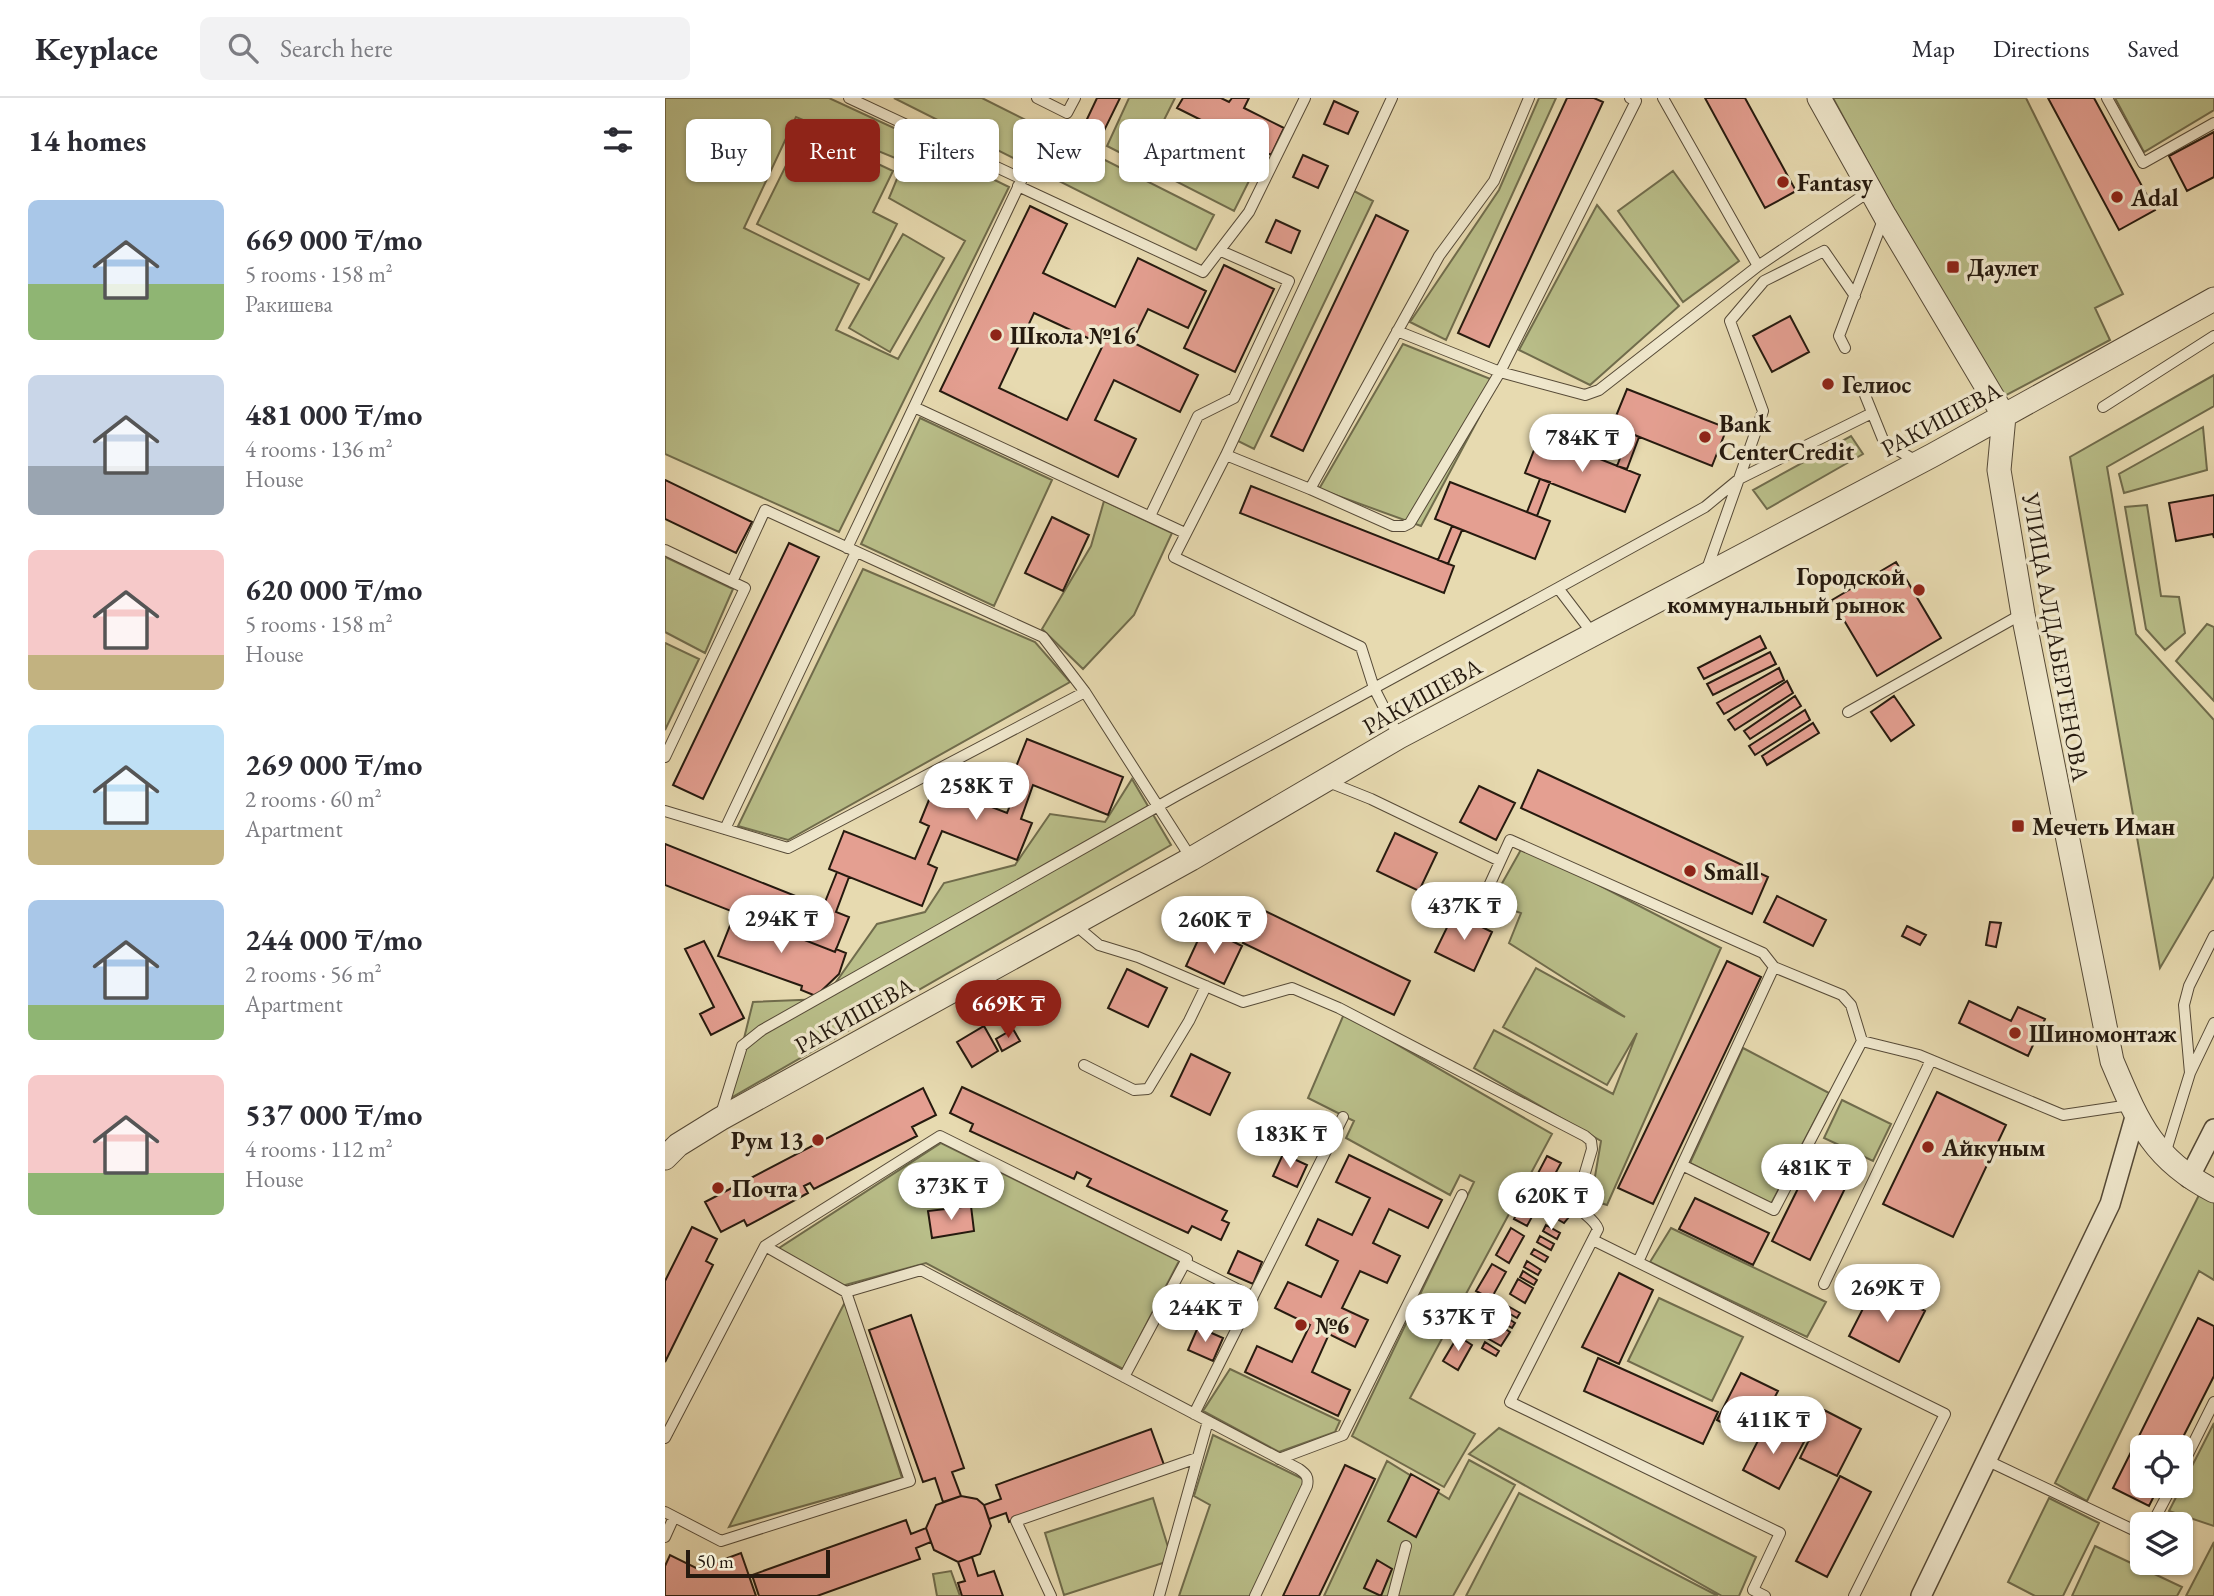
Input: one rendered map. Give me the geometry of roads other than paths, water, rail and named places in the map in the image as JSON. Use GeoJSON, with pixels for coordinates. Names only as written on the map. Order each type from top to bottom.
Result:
{"type":"FeatureCollection","features":[{"type":"Feature","properties":{"kind":"street"},"geometry":{"type":"LineString","coordinates":[[1819,98],[1885,216],[2004,416]]}},
{"type":"Feature","properties":{"kind":"street","name":"РАКИШЕВА"},"geometry":{"type":"LineString","coordinates":[[665,1158],[678,1145],[720,1119],[1191,859],[1399,737],[2004,416],[2214,299]]}},
{"type":"Feature","properties":{"kind":"street","name":"УЛИЦА АЛДАБЕРГЕНОВА"},"geometry":{"type":"LineString","coordinates":[[2004,416],[1999,470],[2022,614],[2112,1061],[2133,1111],[2154,1144],[2189,1178],[2214,1191]]}},
{"type":"Feature","properties":{"kind":"street"},"geometry":{"type":"LineString","coordinates":[[1921,1596],[2110,1204],[2133,1111]]}},
{"type":"Feature","properties":{"kind":"street"},"geometry":{"type":"LineString","coordinates":[[2189,1178],[2214,1129]]}},
{"type":"Feature","properties":{"kind":"lane"},"geometry":{"type":"LineString","coordinates":[[725,829],[914,407],[1022,179],[849,98]]}},
{"type":"Feature","properties":{"kind":"lane"},"geometry":{"type":"LineString","coordinates":[[1037,98],[1067,113],[1075,98]]}},
{"type":"Feature","properties":{"kind":"lane"},"geometry":{"type":"LineString","coordinates":[[1018,186],[1203,272],[1249,212],[1305,98]]}},
{"type":"Feature","properties":{"kind":"lane"},"geometry":{"type":"LineString","coordinates":[[1392,98],[1226,455],[1174,557],[1361,647],[1374,688],[1399,737]]}},
{"type":"Feature","properties":{"kind":"lane"},"geometry":{"type":"LineString","coordinates":[[1310,489],[1439,256],[1494,181],[1529,98]]}},
{"type":"Feature","properties":{"kind":"lane"},"geometry":{"type":"LineString","coordinates":[[1226,455],[1393,526],[1410,523],[1500,372],[1636,102],[1630,98]]}},
{"type":"Feature","properties":{"kind":"lane"},"geometry":{"type":"LineString","coordinates":[[1663,98],[1758,266]]}},
{"type":"Feature","properties":{"kind":"lane"},"geometry":{"type":"LineString","coordinates":[[2108,98],[2143,163],[2214,123]]}},
{"type":"Feature","properties":{"kind":"lane"},"geometry":{"type":"LineString","coordinates":[[1397,331],[1500,372],[1585,395],[1599,390],[1758,266],[1870,190]]}},
{"type":"Feature","properties":{"kind":"lane"},"geometry":{"type":"LineString","coordinates":[[1845,348],[1839,336],[1885,216]]}},
{"type":"Feature","properties":{"kind":"lane"},"geometry":{"type":"LineString","coordinates":[[1150,516],[1198,416],[1234,398],[1289,281],[1221,251]]}},
{"type":"Feature","properties":{"kind":"lane"},"geometry":{"type":"LineString","coordinates":[[1706,574],[1763,411],[1730,321],[1764,281],[1823,251],[1854,296]]}},
{"type":"Feature","properties":{"kind":"lane"},"geometry":{"type":"LineString","coordinates":[[2103,407],[2214,337]]}},
{"type":"Feature","properties":{"kind":"lane"},"geometry":{"type":"LineString","coordinates":[[1865,395],[1885,442],[1918,462]]}},
{"type":"Feature","properties":{"kind":"lane"},"geometry":{"type":"LineString","coordinates":[[914,407],[1185,533]]}},
{"type":"Feature","properties":{"kind":"lane"},"geometry":{"type":"LineString","coordinates":[[720,1119],[742,1046],[762,1030],[1159,806],[1705,507],[1739,479],[1872,413]]}},
{"type":"Feature","properties":{"kind":"lane"},"geometry":{"type":"LineString","coordinates":[[732,582],[765,510],[1043,637],[1085,692],[1191,859]]}},
{"type":"Feature","properties":{"kind":"lane"},"geometry":{"type":"LineString","coordinates":[[665,550],[745,588],[665,757]]}},
{"type":"Feature","properties":{"kind":"lane"},"geometry":{"type":"LineString","coordinates":[[1558,588],[1593,634]]}},
{"type":"Feature","properties":{"kind":"lane"},"geometry":{"type":"LineString","coordinates":[[1848,712],[2022,614]]}},
{"type":"Feature","properties":{"kind":"lane"},"geometry":{"type":"LineString","coordinates":[[665,811],[788,848],[1085,692]]}},
{"type":"Feature","properties":{"kind":"lane"},"geometry":{"type":"LineString","coordinates":[[1325,780],[1500,861]]}},
{"type":"Feature","properties":{"kind":"lane"},"geometry":{"type":"LineString","coordinates":[[1483,899],[1510,840],[1763,953],[1774,967],[1842,995],[1851,1005],[1862,1041],[1774,1210],[1682,1165]]}},
{"type":"Feature","properties":{"kind":"lane"},"geometry":{"type":"LineString","coordinates":[[1073,924],[1099,945],[1138,957],[1243,1002],[1292,988],[1339,1008],[1591,1141],[1593,1149],[1576,1203],[1579,1209],[1596,1223],[1598,1229],[1510,1402],[1780,1533],[1753,1591],[1765,1596]]}},
{"type":"Feature","properties":{"kind":"lane"},"geometry":{"type":"LineString","coordinates":[[2190,1073],[2184,1005],[2189,986],[2214,936]]}},
{"type":"Feature","properties":{"kind":"lane"},"geometry":{"type":"LineString","coordinates":[[1637,1262],[1774,967]]}},
{"type":"Feature","properties":{"kind":"lane"},"geometry":{"type":"LineString","coordinates":[[1084,1065],[1134,1090],[1149,1089],[1206,986]]}},
{"type":"Feature","properties":{"kind":"lane"},"geometry":{"type":"LineString","coordinates":[[2165,1155],[2190,1073],[2214,1023]]}},
{"type":"Feature","properties":{"kind":"lane"},"geometry":{"type":"LineString","coordinates":[[1862,1041],[1931,1060],[2063,1115],[2133,1111]]}},
{"type":"Feature","properties":{"kind":"lane"},"geometry":{"type":"LineString","coordinates":[[1824,1284],[1931,1060]]}},
{"type":"Feature","properties":{"kind":"lane"},"geometry":{"type":"LineString","coordinates":[[1194,1414],[1343,1117]]}},
{"type":"Feature","properties":{"kind":"lane"},"geometry":{"type":"LineString","coordinates":[[665,1438],[765,1246],[940,1136],[1187,1259],[1124,1377]]}},
{"type":"Feature","properties":{"kind":"lane"},"geometry":{"type":"LineString","coordinates":[[1279,1459],[1343,1435],[1462,1195]]}},
{"type":"Feature","properties":{"kind":"lane"},"geometry":{"type":"LineString","coordinates":[[1593,1240],[1945,1414],[1854,1596]]}},
{"type":"Feature","properties":{"kind":"lane"},"geometry":{"type":"LineString","coordinates":[[665,1537],[670,1514],[721,1541],[910,1480],[846,1292],[765,1246]]}},
{"type":"Feature","properties":{"kind":"lane"},"geometry":{"type":"LineString","coordinates":[[1185,1263],[1253,1297]]}},
{"type":"Feature","properties":{"kind":"lane"},"geometry":{"type":"LineString","coordinates":[[846,1292],[921,1270],[1299,1469],[1308,1479],[1255,1596]]}},
{"type":"Feature","properties":{"kind":"lane"},"geometry":{"type":"LineString","coordinates":[[2193,1444],[2214,1402]]}},
{"type":"Feature","properties":{"kind":"lane"},"geometry":{"type":"LineString","coordinates":[[1159,1596],[1207,1421]]}},
{"type":"Feature","properties":{"kind":"lane"},"geometry":{"type":"LineString","coordinates":[[1051,1596],[1016,1521],[1198,1458]]}},
{"type":"Feature","properties":{"kind":"lane"},"geometry":{"type":"LineString","coordinates":[[1986,1460],[2130,1528]]}},
{"type":"Feature","properties":{"kind":"lane"},"geometry":{"type":"LineString","coordinates":[[1393,1596],[1406,1546]]}},
{"type":"Feature","properties":{"kind":"place","name":"Fantasy"},"geometry":{"type":"Point","coordinates":[1783,182]}},
{"type":"Feature","properties":{"kind":"place","name":"Adal"},"geometry":{"type":"Point","coordinates":[2117,197]}},
{"type":"Feature","properties":{"kind":"place","name":"Даулет"},"geometry":{"type":"Point","coordinates":[1953,267]}},
{"type":"Feature","properties":{"kind":"place","name":"Школа №16"},"geometry":{"type":"Point","coordinates":[996,335]}},
{"type":"Feature","properties":{"kind":"place","name":"Гелиос"},"geometry":{"type":"Point","coordinates":[1828,384]}},
{"type":"Feature","properties":{"kind":"place","name":"Bank CenterCredit"},"geometry":{"type":"Point","coordinates":[1705,437]}},
{"type":"Feature","properties":{"kind":"place","name":"Городской коммунальный рынок"},"geometry":{"type":"Point","coordinates":[1919,590]}},
{"type":"Feature","properties":{"kind":"place","name":"Мечеть Иман"},"geometry":{"type":"Point","coordinates":[2018,826]}},
{"type":"Feature","properties":{"kind":"place","name":"Small"},"geometry":{"type":"Point","coordinates":[1690,871]}},
{"type":"Feature","properties":{"kind":"place","name":"Шиномонтаж"},"geometry":{"type":"Point","coordinates":[2015,1033]}},
{"type":"Feature","properties":{"kind":"place","name":"Рум 13"},"geometry":{"type":"Point","coordinates":[818,1140]}},
{"type":"Feature","properties":{"kind":"place","name":"Айкуным"},"geometry":{"type":"Point","coordinates":[1928,1147]}},
{"type":"Feature","properties":{"kind":"place","name":"Почта"},"geometry":{"type":"Point","coordinates":[718,1188]}},
{"type":"Feature","properties":{"kind":"place","name":"№6"},"geometry":{"type":"Point","coordinates":[1301,1325]}}]}
